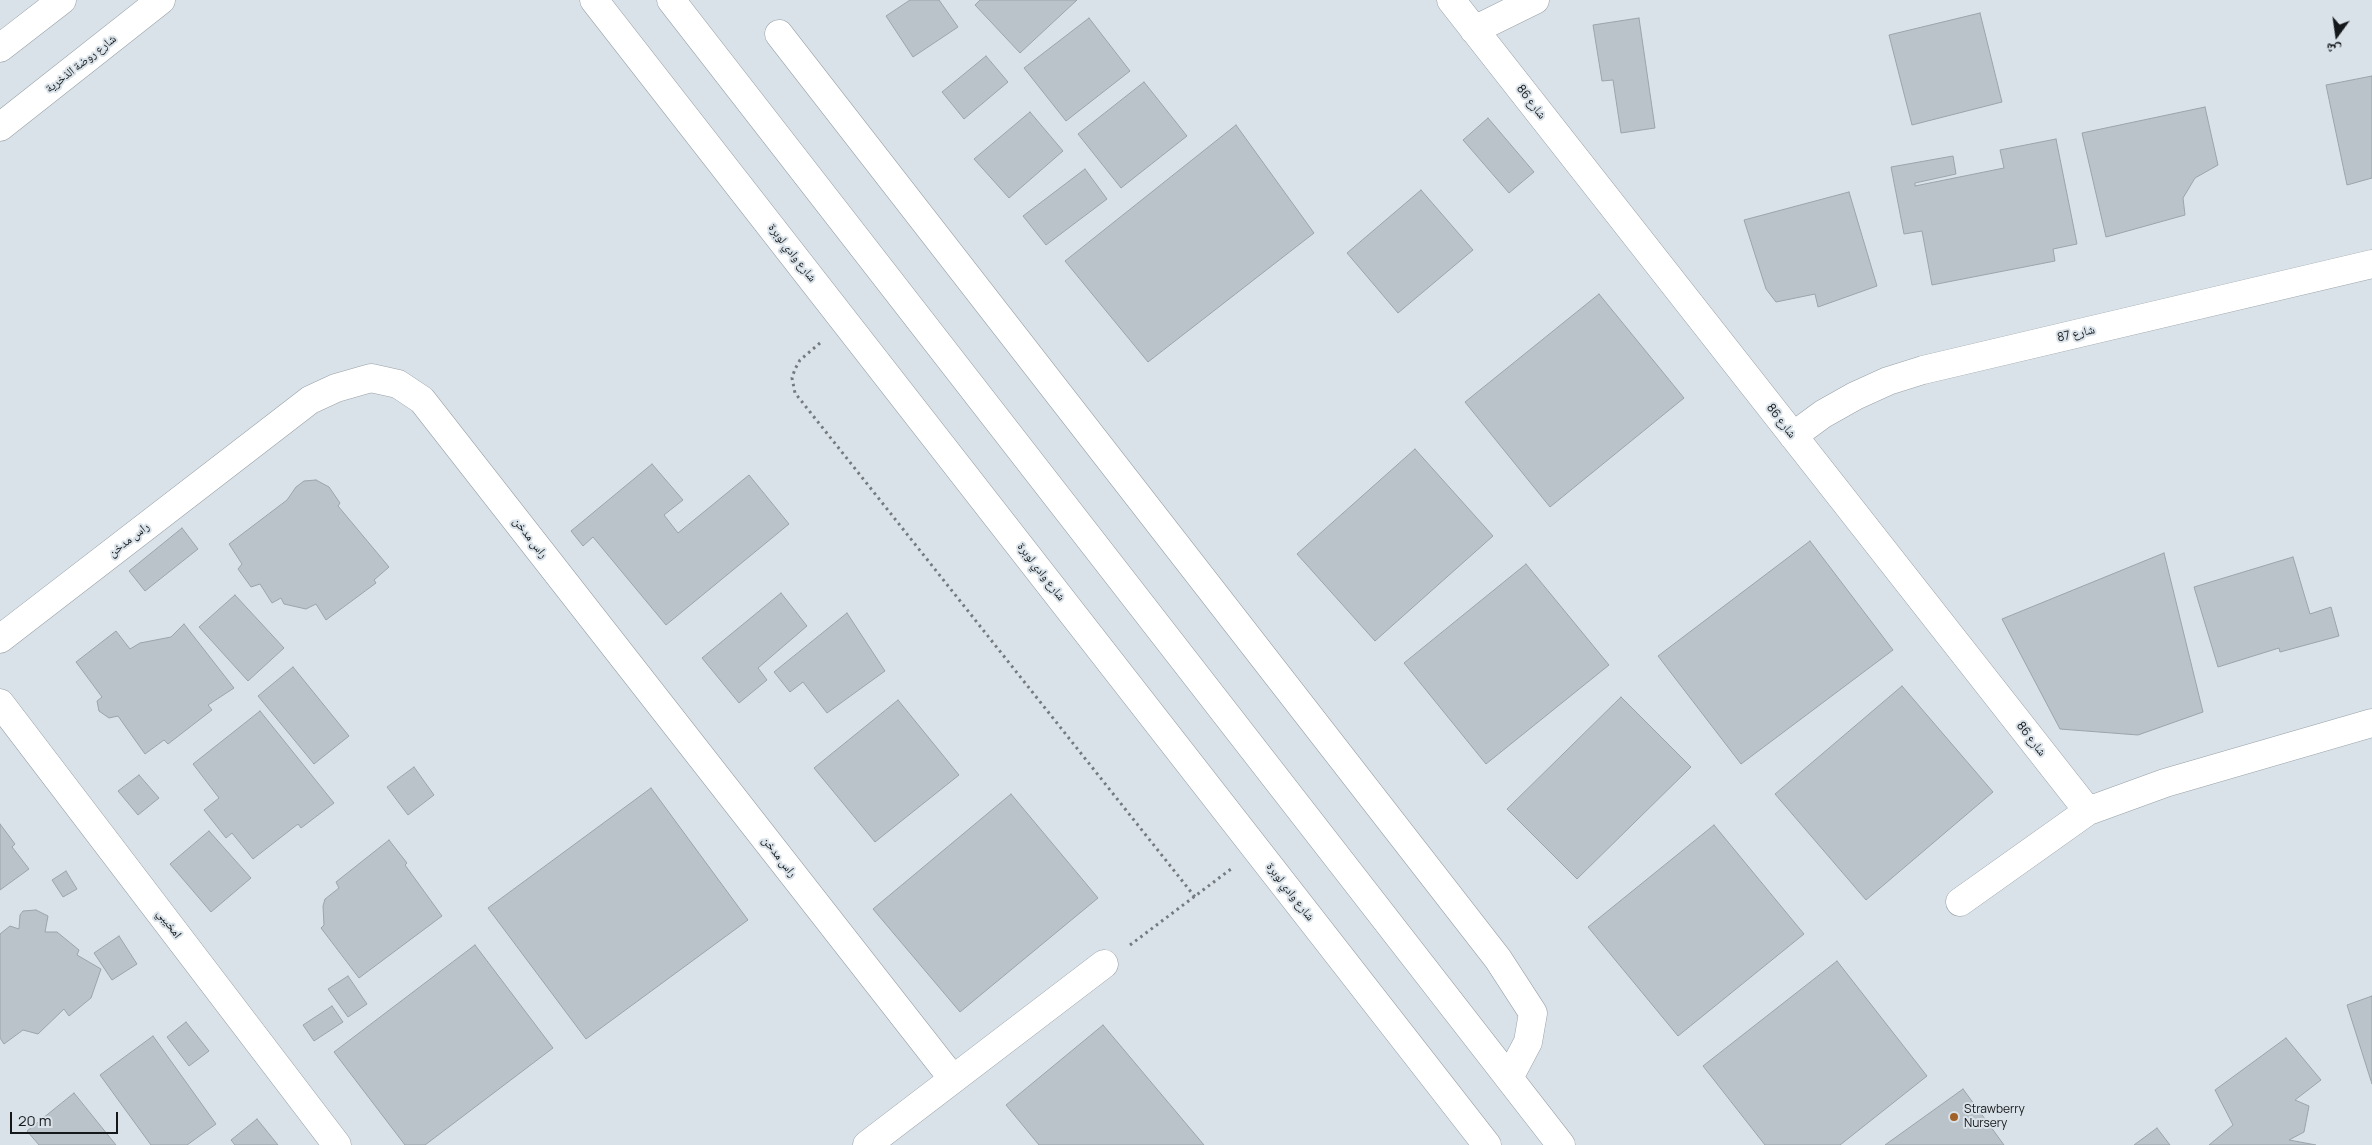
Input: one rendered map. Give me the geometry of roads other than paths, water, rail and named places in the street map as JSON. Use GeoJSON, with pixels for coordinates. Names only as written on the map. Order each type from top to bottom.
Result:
{"type":"FeatureCollection","features":[{"type":"Feature","properties":{"kind":"street"},"geometry":{"type":"LineString","coordinates":[[0,48],[62,0]]}},
{"type":"Feature","properties":{"kind":"street","name":"شارع روضة الذخرية"},"geometry":{"type":"LineString","coordinates":[[0,127],[161,0]]}},
{"type":"Feature","properties":{"kind":"street","name":"شارع وادي لوبرة"},"geometry":{"type":"LineString","coordinates":[[594,0],[1488,1145]]}},
{"type":"Feature","properties":{"kind":"street"},"geometry":{"type":"LineString","coordinates":[[671,0],[1561,1145]]}},
{"type":"Feature","properties":{"kind":"street","name":"شارع 86"},"geometry":{"type":"LineString","coordinates":[[1451,0],[2088,811]]}},
{"type":"Feature","properties":{"kind":"street"},"geometry":{"type":"LineString","coordinates":[[1474,30],[1535,0]]}},
{"type":"Feature","properties":{"kind":"street"},"geometry":{"type":"LineString","coordinates":[[779,34],[1498,959],[1533,1013],[1528,1042],[1509,1078]]}},
{"type":"Feature","properties":{"kind":"street","name":"شارع 87"},"geometry":{"type":"LineString","coordinates":[[1793,436],[1823,414],[1855,396],[1888,381],[1923,370],[2372,264]]}},
{"type":"Feature","properties":{"kind":"street","name":"راس مدخن"},"geometry":{"type":"LineString","coordinates":[[0,639],[310,400],[336,388],[371,378],[398,384],[422,400],[953,1079]]}},
{"type":"Feature","properties":{"kind":"street","name":"امخيبي"},"geometry":{"type":"LineString","coordinates":[[0,704],[337,1145]]}},
{"type":"Feature","properties":{"kind":"street"},"geometry":{"type":"LineString","coordinates":[[1960,902],[2088,811],[2165,783],[2372,723]]}},
{"type":"Feature","properties":{"kind":"street"},"geometry":{"type":"LineString","coordinates":[[867,1145],[1104,964]]}},
{"type":"Feature","properties":{"kind":"place","name":"Strawberry Nursery"},"geometry":{"type":"Point","coordinates":[1954,1117]}}]}
